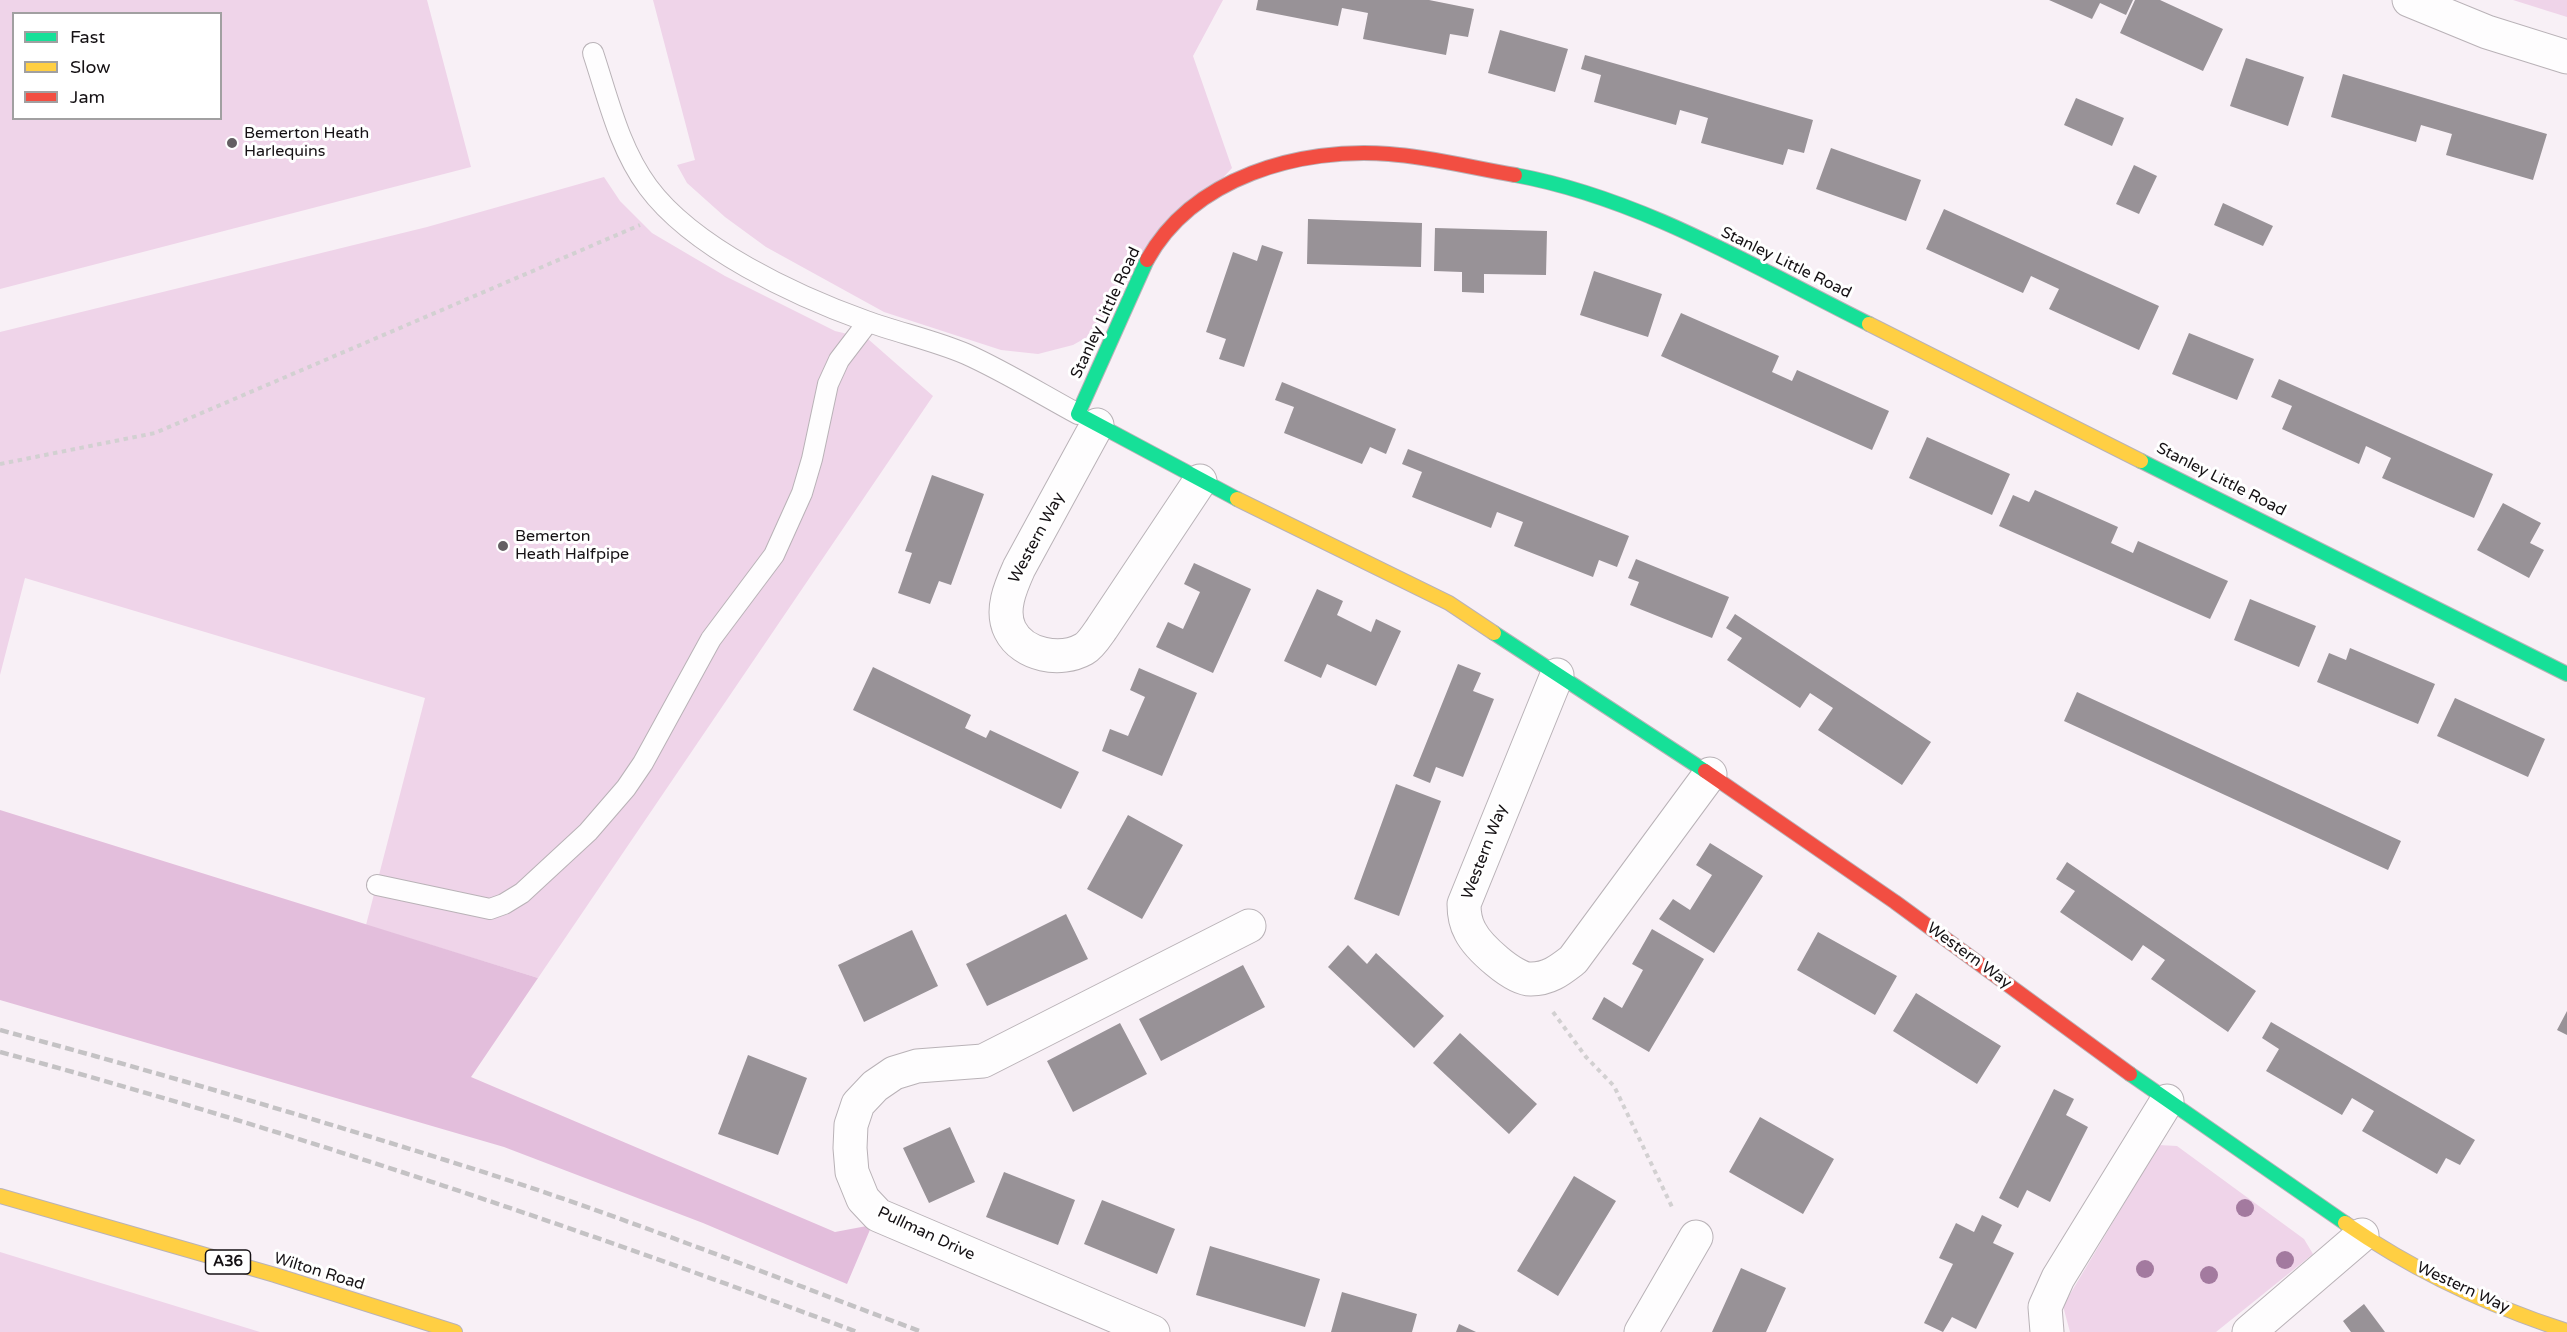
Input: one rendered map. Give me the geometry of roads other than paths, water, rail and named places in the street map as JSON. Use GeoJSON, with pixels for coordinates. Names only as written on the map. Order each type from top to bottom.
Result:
{"type":"FeatureCollection","features":[{"type":"Feature","properties":{"kind":"main road","name":"Stanley Little Road"},"geometry":{"type":"LineString","coordinates":[[1088,420],[1144,267],[1158,242],[1178,219],[1205,196],[1230,182],[1265,168],[1300,159],[1346,154],[1422,157],[1560,185],[1647,216],[1705,242],[2567,674]]}},
{"type":"Feature","properties":{"kind":"main road","name":"Western Way"},"geometry":{"type":"LineString","coordinates":[[1088,420],[1200,481],[1449,603],[1710,774],[1895,902],[2167,1101],[2362,1235],[2433,1277],[2528,1318],[2567,1331]]}},
{"type":"Feature","properties":{"kind":"main road","name":"Wilton Road"},"geometry":{"type":"LineString","coordinates":[[0,1196],[286,1279],[455,1332]]}},
{"type":"Feature","properties":{"kind":"street"},"geometry":{"type":"LineString","coordinates":[[2409,0],[2487,32],[2567,57]]}},
{"type":"Feature","properties":{"kind":"street","name":"Western Way"},"geometry":{"type":"LineString","coordinates":[[1088,420],[1009,591],[1006,610],[1010,630],[1019,641],[1032,650],[1049,656],[1067,655],[1086,648],[1102,628],[1200,481]]}},
{"type":"Feature","properties":{"kind":"street","name":"Western Way"},"geometry":{"type":"LineString","coordinates":[[1557,675],[1464,904],[1464,918],[1470,933],[1483,949],[1517,976],[1529,980],[1554,974],[1573,960],[1710,774]]}},
{"type":"Feature","properties":{"kind":"street","name":"Pullman Drive"},"geometry":{"type":"LineString","coordinates":[[1153,1332],[878,1215],[863,1199],[852,1172],[849,1148],[851,1125],[858,1104],[875,1086],[894,1073],[917,1066],[983,1061],[1249,926]]}},
{"type":"Feature","properties":{"kind":"street"},"geometry":{"type":"LineString","coordinates":[[2047,1332],[2045,1307],[2058,1278],[2167,1101]]}},
{"type":"Feature","properties":{"kind":"street"},"geometry":{"type":"LineString","coordinates":[[2248,1332],[2362,1235]]}},
{"type":"Feature","properties":{"kind":"street"},"geometry":{"type":"LineString","coordinates":[[1641,1332],[1696,1238]]}},
{"type":"Feature","properties":{"kind":"lane"},"geometry":{"type":"LineString","coordinates":[[593,53],[625,147],[647,186],[670,212],[728,255],[816,302],[868,322],[918,336],[966,354],[1088,420]]}},
{"type":"Feature","properties":{"kind":"lane"},"geometry":{"type":"LineString","coordinates":[[377,885],[490,909],[522,893],[588,832],[626,788],[643,763],[711,639],[774,555],[802,493],[828,384],[839,360],[868,322]]}},
{"type":"Feature","properties":{"kind":"railway"},"geometry":{"type":"LineString","coordinates":[[0,1030],[239,1097],[533,1188],[922,1332]]}},
{"type":"Feature","properties":{"kind":"railway"},"geometry":{"type":"LineString","coordinates":[[0,1052],[325,1147],[539,1218],[857,1332]]}},
{"type":"Feature","properties":{"kind":"place","name":"Bemerton Heath Harlequins"},"geometry":{"type":"Point","coordinates":[232,143]}},
{"type":"Feature","properties":{"kind":"place","name":"Bemerton Heath Halfpipe"},"geometry":{"type":"Point","coordinates":[503,546]}}]}
